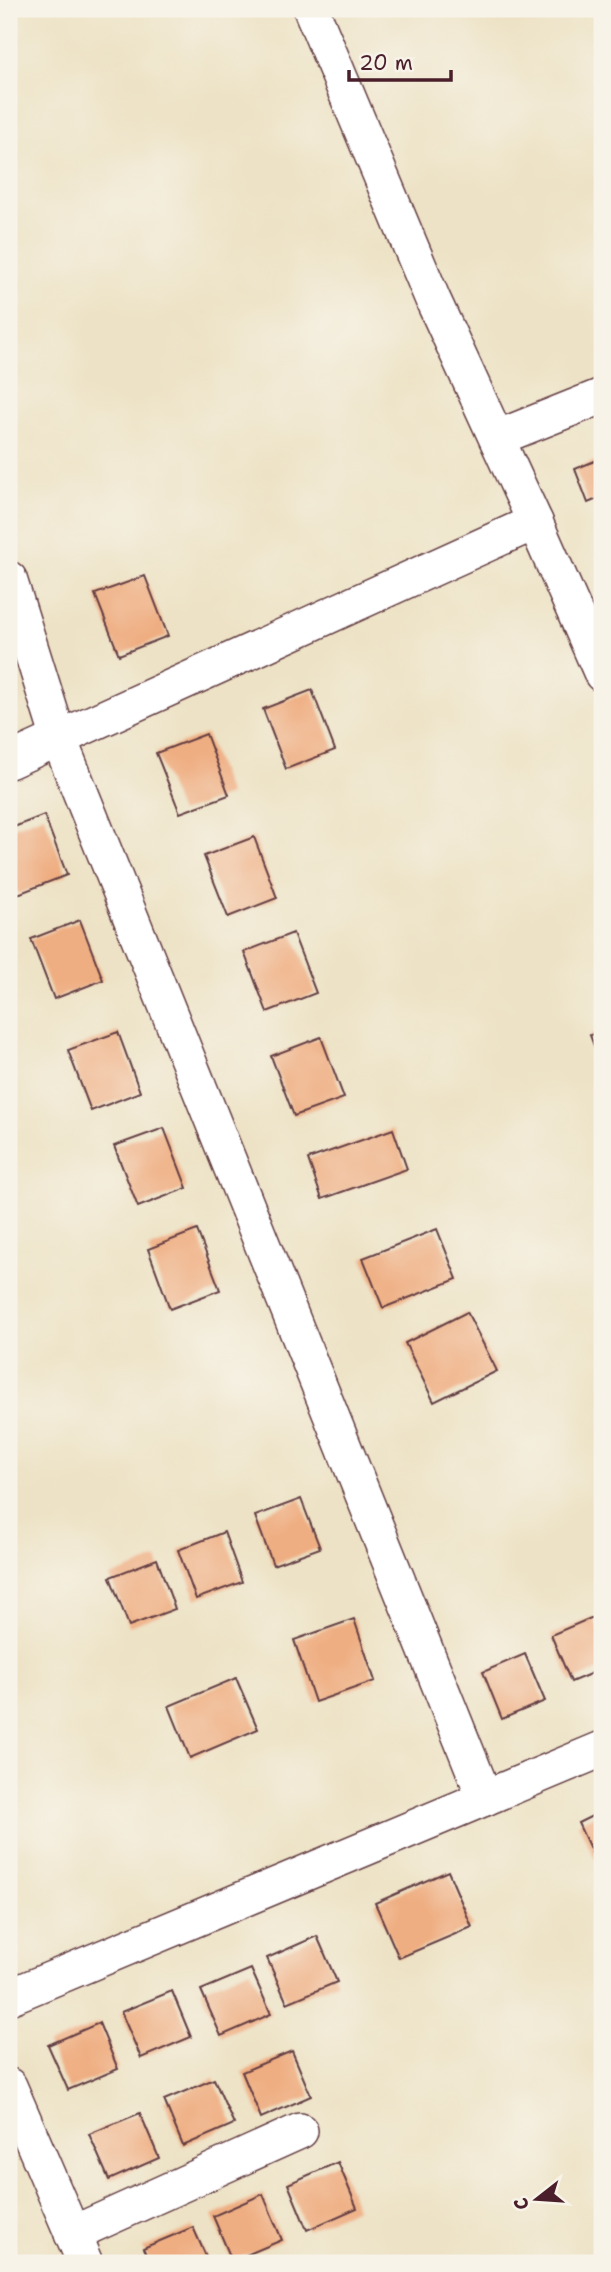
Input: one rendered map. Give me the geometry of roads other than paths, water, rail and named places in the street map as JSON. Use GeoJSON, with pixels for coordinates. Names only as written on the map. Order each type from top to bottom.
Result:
{"type":"FeatureCollection","features":[{"type":"Feature","properties":{"kind":"street"},"geometry":{"type":"LineString","coordinates":[[311,9],[433,300],[602,674]]}},
{"type":"Feature","properties":{"kind":"street"},"geometry":{"type":"LineString","coordinates":[[497,439],[602,396]]}},
{"type":"Feature","properties":{"kind":"street"},"geometry":{"type":"LineString","coordinates":[[9,761],[535,522]]}},
{"type":"Feature","properties":{"kind":"street"},"geometry":{"type":"LineString","coordinates":[[9,579],[60,739],[485,1798]]}},
{"type":"Feature","properties":{"kind":"street"},"geometry":{"type":"LineString","coordinates":[[9,1997],[602,1749]]}},
{"type":"Feature","properties":{"kind":"street"},"geometry":{"type":"LineString","coordinates":[[9,2085],[78,2249],[300,2131]]}}]}
